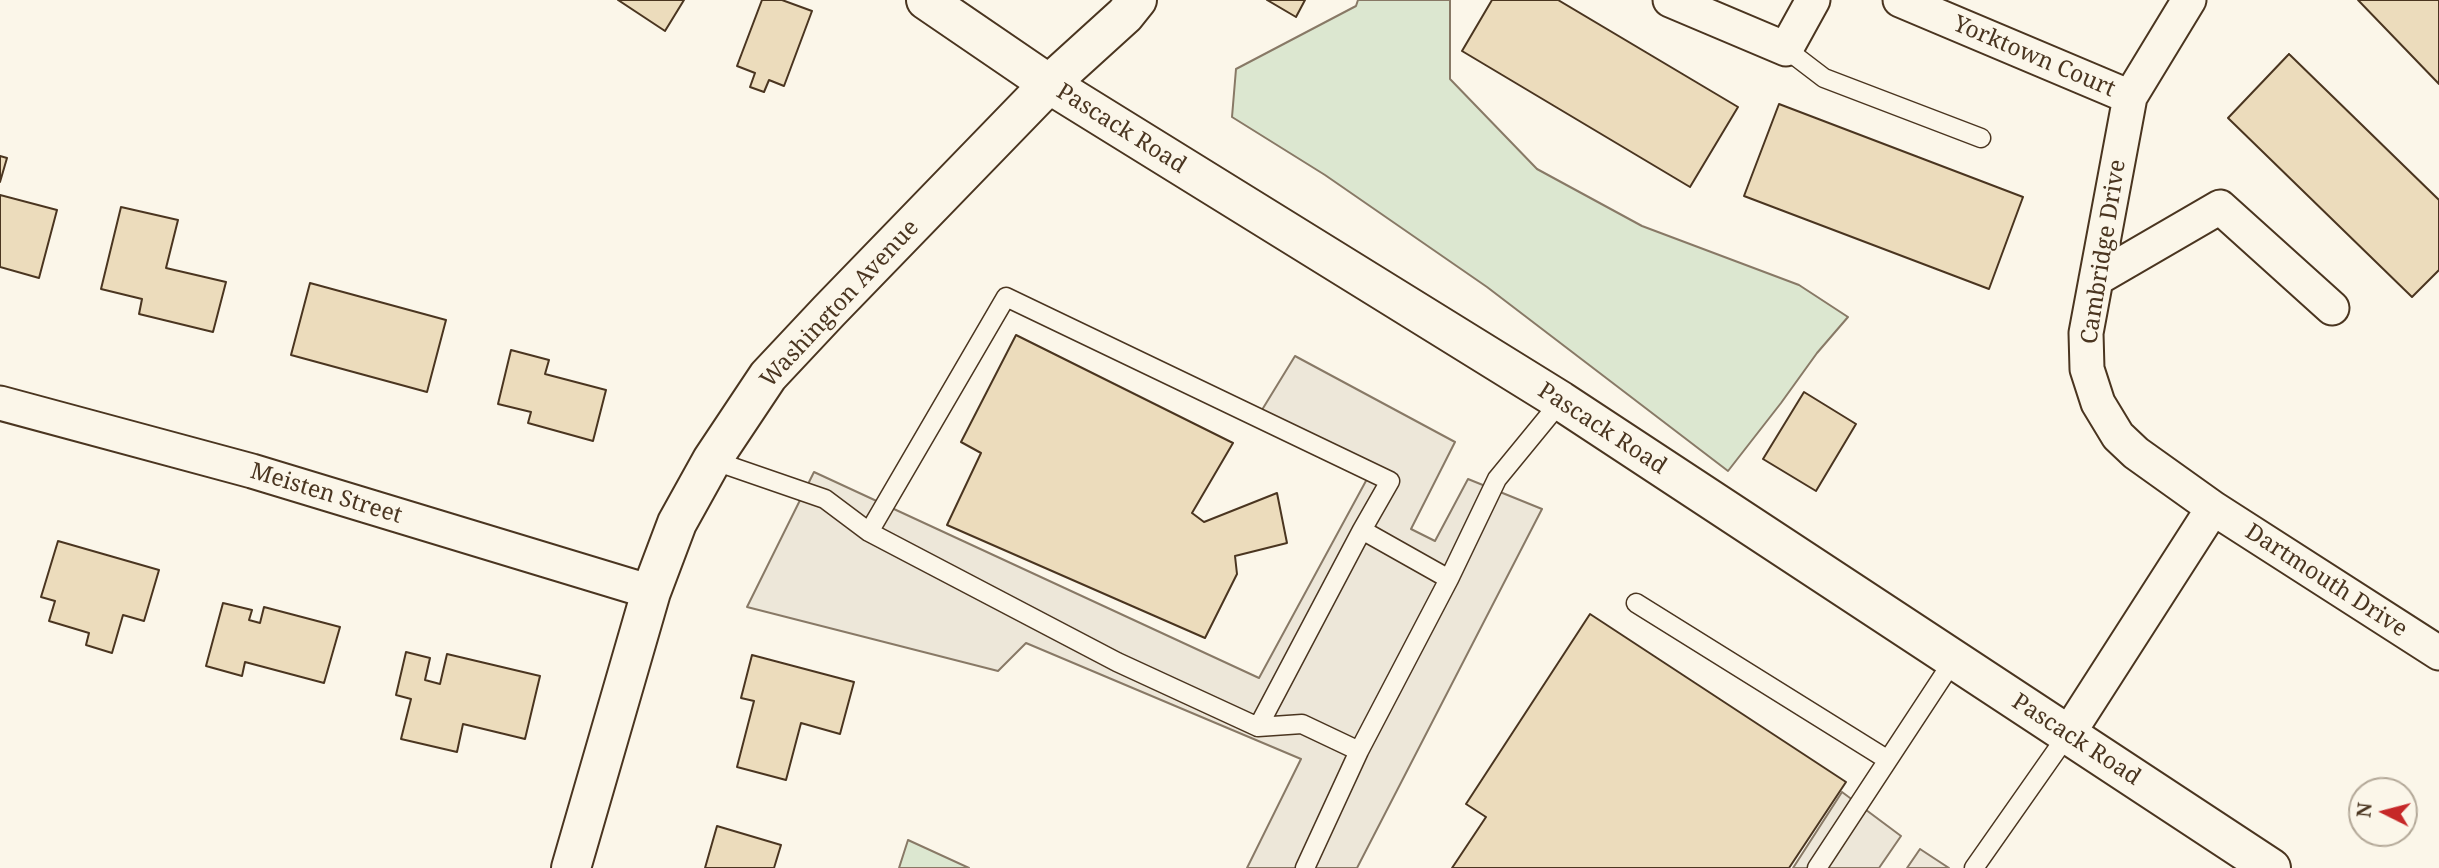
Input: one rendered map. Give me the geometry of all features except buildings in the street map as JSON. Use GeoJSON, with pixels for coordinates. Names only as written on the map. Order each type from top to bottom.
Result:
{"type":"FeatureCollection","features":[{"type":"Feature","properties":{"kind":"street","name":"Washington Avenue"},"geometry":{"type":"LineString","coordinates":[[571,868],[651,592],[677,523],[712,460],[768,376],[1049,84],[1125,16],[1137,0]]}},
{"type":"Feature","properties":{"kind":"street"},"geometry":{"type":"LineString","coordinates":[[1670,0],[1786,49],[1814,0]]}},
{"type":"Feature","properties":{"kind":"street","name":"Yorktown Court"},"geometry":{"type":"LineString","coordinates":[[1900,0],[2130,97]]}},
{"type":"Feature","properties":{"kind":"street","name":"Cambridge Drive"},"geometry":{"type":"LineString","coordinates":[[2189,0],[2130,97],[2086,333],[2087,369],[2098,404],[2118,436],[2136,453],[2213,508]]}},
{"type":"Feature","properties":{"kind":"street","name":"Pascack Road"},"geometry":{"type":"LineString","coordinates":[[928,1],[1049,84],[1561,401],[2271,868]]}},
{"type":"Feature","properties":{"kind":"street"},"geometry":{"type":"LineString","coordinates":[[2096,279],[2220,207],[2332,308]]}},
{"type":"Feature","properties":{"kind":"street","name":"Meisten Street"},"geometry":{"type":"LineString","coordinates":[[0,403],[252,471],[651,592]]}},
{"type":"Feature","properties":{"kind":"street"},"geometry":{"type":"LineString","coordinates":[[2068,734],[2213,508]]}},
{"type":"Feature","properties":{"kind":"street","name":"Dartmouth Drive"},"geometry":{"type":"LineString","coordinates":[[2213,508],[2439,653]]}},
{"type":"Feature","properties":{"kind":"lane"},"geometry":{"type":"LineString","coordinates":[[1786,49],[1824,78],[1981,138]]}},
{"type":"Feature","properties":{"kind":"lane"},"geometry":{"type":"LineString","coordinates":[[869,532],[1006,297],[1390,481],[1258,727]]}},
{"type":"Feature","properties":{"kind":"lane"},"geometry":{"type":"LineString","coordinates":[[1305,868],[1359,751],[1449,579],[1497,480],[1561,401]]}},
{"type":"Feature","properties":{"kind":"lane"},"geometry":{"type":"LineString","coordinates":[[712,460],[825,499],[869,532],[1117,662],[1258,727],[1303,724],[1359,751]]}},
{"type":"Feature","properties":{"kind":"lane"},"geometry":{"type":"LineString","coordinates":[[1362,530],[1449,579]]}},
{"type":"Feature","properties":{"kind":"lane"},"geometry":{"type":"LineString","coordinates":[[1636,604],[1888,760]]}},
{"type":"Feature","properties":{"kind":"lane"},"geometry":{"type":"LineString","coordinates":[[1817,868],[1953,661]]}},
{"type":"Feature","properties":{"kind":"lane"},"geometry":{"type":"LineString","coordinates":[[1974,868],[2068,734]]}},
{"type":"Feature","properties":{"kind":"green space"},"geometry":{"type":"Polygon","coordinates":[[[1358,0],[1450,0],[1450,79],[1537,169],[1642,226],[1799,285],[1848,317],[1817,353],[1728,471],[1487,287],[1325,175],[1232,117],[1236,69],[1356,6],[1358,0]]]}},
{"type":"Feature","properties":{"kind":"green space"},"geometry":{"type":"Polygon","coordinates":[[[908,840],[969,868],[899,868],[908,840]]]}},
{"type":"Feature","properties":{"kind":"shaded area"},"geometry":{"type":"Polygon","coordinates":[[[1295,356],[1455,442],[1411,529],[1435,541],[1468,479],[1542,509],[1357,868],[1247,868],[1301,759],[1026,643],[998,671],[747,607],[814,472],[1259,678],[1367,479],[1257,418],[1295,356]]]}},
{"type":"Feature","properties":{"kind":"shaded area"},"geometry":{"type":"Polygon","coordinates":[[[1842,792],[1901,836],[1879,868],[1793,868],[1842,792]]]}},
{"type":"Feature","properties":{"kind":"shaded area"},"geometry":{"type":"Polygon","coordinates":[[[1920,849],[1949,868],[1907,868],[1920,849]]]}}]}
